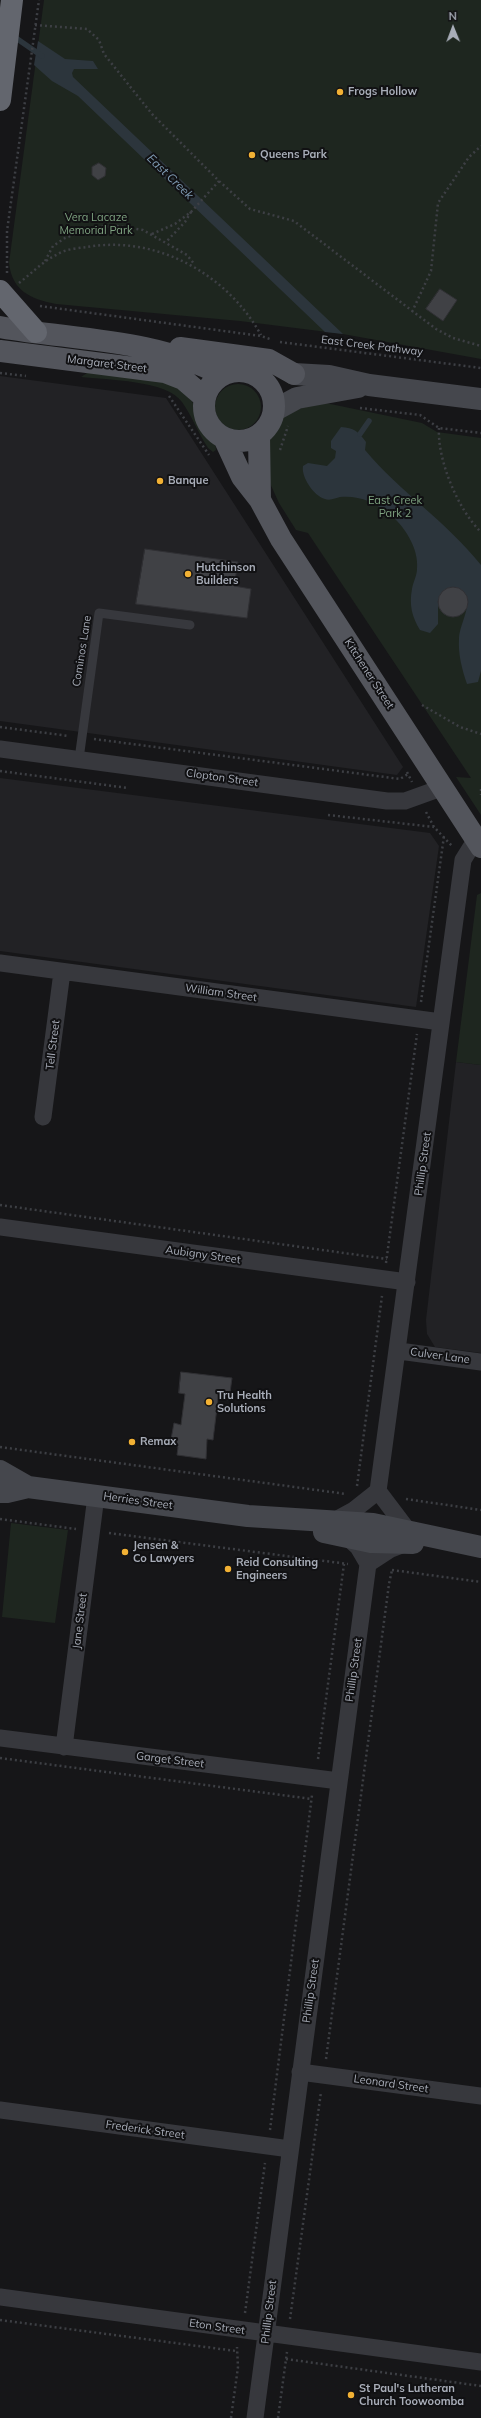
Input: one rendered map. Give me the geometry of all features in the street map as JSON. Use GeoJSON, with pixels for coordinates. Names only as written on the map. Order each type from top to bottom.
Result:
{"type":"FeatureCollection","features":[{"type":"Feature","properties":{"kind":"highway"},"geometry":{"type":"LineString","coordinates":[[1,86],[11,8]]}},
{"type":"Feature","properties":{"kind":"highway"},"geometry":{"type":"LineString","coordinates":[[8,284],[36,332]]}},
{"type":"Feature","properties":{"kind":"main road","name":"Margaret Street"},"geometry":{"type":"LineString","coordinates":[[0,327],[162,351]]}},
{"type":"Feature","properties":{"kind":"main road"},"geometry":{"type":"LineString","coordinates":[[162,351],[184,348],[269,360],[294,374]]}},
{"type":"Feature","properties":{"kind":"main road","name":"Margaret Street"},"geometry":{"type":"LineString","coordinates":[[0,351],[165,372],[183,379],[205,398]]}},
{"type":"Feature","properties":{"kind":"main road"},"geometry":{"type":"LineString","coordinates":[[162,351],[189,359],[222,375]]}},
{"type":"Feature","properties":{"kind":"main road"},"geometry":{"type":"LineString","coordinates":[[234,371],[246,371],[257,376],[271,390],[275,410],[269,425],[259,436],[248,441],[236,442],[224,438],[214,432],[207,422],[204,410],[205,398],[214,381],[222,375],[234,371]]}},
{"type":"Feature","properties":{"kind":"main road"},"geometry":{"type":"LineString","coordinates":[[257,376],[275,373],[328,376],[370,385],[481,399]]}},
{"type":"Feature","properties":{"kind":"main road"},"geometry":{"type":"LineString","coordinates":[[275,410],[290,401],[304,396],[370,385]]}},
{"type":"Feature","properties":{"kind":"main road","name":"Kitchener Street"},"geometry":{"type":"LineString","coordinates":[[259,436],[260,500]]}},
{"type":"Feature","properties":{"kind":"main road","name":"Kitchener Street"},"geometry":{"type":"LineString","coordinates":[[224,438],[242,477],[260,500],[281,539],[478,843]]}},
{"type":"Feature","properties":{"kind":"main road","name":"Herries Street"},"geometry":{"type":"LineString","coordinates":[[0,1470],[28,1487]]}},
{"type":"Feature","properties":{"kind":"main road","name":"Herries Street"},"geometry":{"type":"LineString","coordinates":[[0,1492],[8,1492],[28,1487],[339,1529],[371,1542],[408,1537],[472,1546]]}},
{"type":"Feature","properties":{"kind":"street","name":"Clopton Street"},"geometry":{"type":"LineString","coordinates":[[0,749],[387,801],[405,801],[442,788]]}},
{"type":"Feature","properties":{"kind":"street","name":"Phillip Street"},"geometry":{"type":"LineString","coordinates":[[378,1491],[463,860],[478,843]]}},
{"type":"Feature","properties":{"kind":"street","name":"William Street"},"geometry":{"type":"LineString","coordinates":[[0,963],[441,1022]]}},
{"type":"Feature","properties":{"kind":"street","name":"Tell Street"},"geometry":{"type":"LineString","coordinates":[[43,1117],[62,972]]}},
{"type":"Feature","properties":{"kind":"street","name":"Aubigny Street"},"geometry":{"type":"LineString","coordinates":[[0,1227],[407,1282]]}},
{"type":"Feature","properties":{"kind":"street","name":"Culver Lane"},"geometry":{"type":"LineString","coordinates":[[398,1351],[481,1362]]}},
{"type":"Feature","properties":{"kind":"street"},"geometry":{"type":"LineString","coordinates":[[378,1491],[408,1537],[368,1565],[358,1547],[339,1529],[354,1510],[378,1491]]}},
{"type":"Feature","properties":{"kind":"street","name":"Jane Street"},"geometry":{"type":"LineString","coordinates":[[64,1747],[96,1496]]}},
{"type":"Feature","properties":{"kind":"street","name":"Phillip Street"},"geometry":{"type":"LineString","coordinates":[[255,2418],[368,1565]]}},
{"type":"Feature","properties":{"kind":"street","name":"Garget Street"},"geometry":{"type":"LineString","coordinates":[[0,1738],[339,1781]]}},
{"type":"Feature","properties":{"kind":"street","name":"Leonard Street"},"geometry":{"type":"LineString","coordinates":[[300,2072],[481,2096]]}},
{"type":"Feature","properties":{"kind":"street","name":"Frederick Street"},"geometry":{"type":"LineString","coordinates":[[0,2110],[290,2149]]}},
{"type":"Feature","properties":{"kind":"street","name":"Eton Street"},"geometry":{"type":"LineString","coordinates":[[0,2297],[481,2362]]}},
{"type":"Feature","properties":{"kind":"lane","name":"Cominos Lane"},"geometry":{"type":"LineString","coordinates":[[79,759],[99,613],[190,625]]}},
{"type":"Feature","properties":{"kind":"path"},"geometry":{"type":"LineString","coordinates":[[39,0],[6,231],[8,284],[59,253],[80,248],[124,244],[154,249],[196,267]]}},
{"type":"Feature","properties":{"kind":"path"},"geometry":{"type":"LineString","coordinates":[[35,24],[87,29],[99,40],[104,54],[152,114],[219,181],[250,209],[294,221],[412,312],[453,338],[481,346]]}},
{"type":"Feature","properties":{"kind":"path"},"geometry":{"type":"LineString","coordinates":[[412,312],[431,271],[438,203],[469,157],[481,146]]}},
{"type":"Feature","properties":{"kind":"path"},"geometry":{"type":"LineString","coordinates":[[152,234],[175,224],[191,212],[219,181]]}},
{"type":"Feature","properties":{"kind":"path"},"geometry":{"type":"LineString","coordinates":[[166,242],[185,222],[191,212]]}},
{"type":"Feature","properties":{"kind":"path"},"geometry":{"type":"LineString","coordinates":[[45,261],[53,246],[65,238],[91,228],[104,226],[130,227],[152,234],[187,255],[196,267],[240,307],[254,323],[261,336]]}},
{"type":"Feature","properties":{"kind":"path","name":"East Creek Pathway"},"geometry":{"type":"LineString","coordinates":[[32,304],[261,336],[276,342],[481,368]]}},
{"type":"Feature","properties":{"kind":"path"},"geometry":{"type":"LineString","coordinates":[[356,407],[420,415],[439,428],[481,433]]}},
{"type":"Feature","properties":{"kind":"path"},"geometry":{"type":"LineString","coordinates":[[439,428],[442,453],[453,489],[469,517],[481,532]]}},
{"type":"Feature","properties":{"kind":"path"},"geometry":{"type":"LineString","coordinates":[[422,705],[460,727],[481,734]]}},
{"type":"Feature","properties":{"kind":"path"},"geometry":{"type":"LineString","coordinates":[[0,727],[400,779],[408,774]]}},
{"type":"Feature","properties":{"kind":"path"},"geometry":{"type":"LineString","coordinates":[[0,771],[128,788]]}},
{"type":"Feature","properties":{"kind":"path"},"geometry":{"type":"LineString","coordinates":[[481,789],[481,795]]}},
{"type":"Feature","properties":{"kind":"path"},"geometry":{"type":"LineString","coordinates":[[328,815],[434,827]]}},
{"type":"Feature","properties":{"kind":"path"},"geometry":{"type":"LineString","coordinates":[[357,1487],[386,1259],[444,836]]}},
{"type":"Feature","properties":{"kind":"path"},"geometry":{"type":"LineString","coordinates":[[0,1206],[386,1259]]}},
{"type":"Feature","properties":{"kind":"path"},"geometry":{"type":"LineString","coordinates":[[0,1447],[348,1494]]}},
{"type":"Feature","properties":{"kind":"path"},"geometry":{"type":"LineString","coordinates":[[399,1498],[481,1510]]}},
{"type":"Feature","properties":{"kind":"path"},"geometry":{"type":"LineString","coordinates":[[0,1519],[344,1564],[368,1565],[392,1570],[481,1582]]}},
{"type":"Feature","properties":{"kind":"path"},"geometry":{"type":"LineString","coordinates":[[318,1759],[344,1564]]}},
{"type":"Feature","properties":{"kind":"path"},"geometry":{"type":"LineString","coordinates":[[278,2418],[392,1570]]}},
{"type":"Feature","properties":{"kind":"path"},"geometry":{"type":"LineString","coordinates":[[0,1758],[312,1797],[245,2314],[236,2351],[238,2367],[231,2418]]}},
{"type":"Feature","properties":{"kind":"path"},"geometry":{"type":"LineString","coordinates":[[0,2320],[236,2351]]}},
{"type":"Feature","properties":{"kind":"path"},"geometry":{"type":"LineString","coordinates":[[286,2359],[481,2386]]}},
{"type":"Feature","properties":{"kind":"shaded area"},"geometry":{"type":"Polygon","coordinates":[[[0,376],[166,398],[403,767],[397,775],[0,721],[0,376]]]}},
{"type":"Feature","properties":{"kind":"shaded area"},"geometry":{"type":"Polygon","coordinates":[[[0,778],[430,833],[439,846],[416,1007],[0,951],[0,778]]]}},
{"type":"Feature","properties":{"kind":"shaded area"},"geometry":{"type":"Polygon","coordinates":[[[456,1062],[481,1065],[481,1353],[435,1347],[427,1334],[426,1320],[456,1062]]]}},
{"type":"Feature","properties":{"kind":"green space","name":"Queens Park"},"geometry":{"type":"Polygon","coordinates":[[[44,0],[481,0],[481,359],[343,334],[240,321],[56,304],[31,296],[24,292],[14,281],[9,263],[44,0]]]}},
{"type":"Feature","properties":{"kind":"green space"},"geometry":{"type":"Polygon","coordinates":[[[90,371],[168,378],[192,401],[203,429],[215,441],[216,450],[213,452],[208,448],[186,407],[174,395],[164,389],[136,382],[81,377],[90,371]]]}},
{"type":"Feature","properties":{"kind":"green space"},"geometry":{"type":"Polygon","coordinates":[[[238,384],[251,388],[257,394],[261,407],[257,420],[251,426],[238,430],[225,426],[219,420],[215,407],[219,394],[225,388],[238,384]]]}},
{"type":"Feature","properties":{"kind":"green space","name":"East Creek Park 2"},"geometry":{"type":"Polygon","coordinates":[[[316,401],[422,423],[437,432],[481,438],[481,815],[456,777],[471,778],[308,533],[296,530],[279,503],[269,481],[268,443],[283,417],[316,401]]]}},
{"type":"Feature","properties":{"kind":"green space"},"geometry":{"type":"Polygon","coordinates":[[[481,893],[481,1065],[456,1062],[477,895],[481,893]]]}},
{"type":"Feature","properties":{"kind":"green space"},"geometry":{"type":"Polygon","coordinates":[[[11,1523],[68,1530],[55,1623],[2,1617],[11,1523]]]}},
{"type":"Feature","properties":{"kind":"water"},"geometry":{"type":"Polygon","coordinates":[[[38,41],[65,59],[93,61],[98,69],[74,69],[72,73],[73,77],[343,334],[325,332],[78,96],[52,81],[34,65],[38,41]]]}},
{"type":"Feature","properties":{"kind":"water"},"geometry":{"type":"Polygon","coordinates":[[[341,427],[353,429],[361,435],[366,442],[365,450],[393,480],[453,534],[481,565],[481,671],[478,682],[467,684],[460,656],[459,638],[467,608],[464,592],[454,587],[443,591],[438,601],[438,624],[430,633],[420,630],[413,616],[411,606],[411,595],[417,572],[416,553],[405,530],[383,509],[366,500],[353,497],[340,497],[327,500],[317,494],[309,486],[304,475],[303,466],[308,463],[327,466],[335,458],[336,451],[331,448],[331,441],[341,427]]]}},
{"type":"Feature","properties":{"kind":"building"},"geometry":{"type":"Polygon","coordinates":[[[99,163],[106,168],[105,176],[98,180],[92,175],[92,167],[99,163]]]}},
{"type":"Feature","properties":{"kind":"building"},"geometry":{"type":"Polygon","coordinates":[[[440,289],[457,300],[443,321],[426,309],[440,289]]]}},
{"type":"Feature","properties":{"kind":"building","name":"Hutchinson Builders"},"geometry":{"type":"Polygon","coordinates":[[[145,549],[238,562],[234,586],[251,589],[247,618],[136,604],[145,549]]]}},
{"type":"Feature","properties":{"kind":"building"},"geometry":{"type":"Polygon","coordinates":[[[453,587],[459,588],[467,596],[467,608],[459,616],[453,617],[447,616],[439,608],[438,602],[439,596],[447,588],[453,587]]]}},
{"type":"Feature","properties":{"kind":"building"},"geometry":{"type":"Polygon","coordinates":[[[181,1372],[232,1378],[229,1400],[218,1399],[213,1440],[207,1439],[206,1459],[177,1455],[178,1447],[170,1445],[174,1423],[181,1425],[185,1394],[179,1393],[181,1372]]]}},
{"type":"Feature","properties":{"kind":"waterway","name":"East Creek"},"geometry":{"type":"LineString","coordinates":[[13,36],[42,56]]}},
{"type":"Feature","properties":{"kind":"waterway","name":"East Creek"},"geometry":{"type":"LineString","coordinates":[[360,434],[369,421]]}},
{"type":"Feature","properties":{"kind":"place","name":"Frogs Hollow"},"geometry":{"type":"Point","coordinates":[340,92]}},
{"type":"Feature","properties":{"kind":"place","name":"Queens Park"},"geometry":{"type":"Point","coordinates":[252,155]}},
{"type":"Feature","properties":{"kind":"place","name":"Banque"},"geometry":{"type":"Point","coordinates":[160,481]}},
{"type":"Feature","properties":{"kind":"place","name":"Hutchinson Builders"},"geometry":{"type":"Point","coordinates":[188,574]}},
{"type":"Feature","properties":{"kind":"place","name":"Tru Health Solutions"},"geometry":{"type":"Point","coordinates":[209,1402]}},
{"type":"Feature","properties":{"kind":"place","name":"Remax"},"geometry":{"type":"Point","coordinates":[132,1442]}},
{"type":"Feature","properties":{"kind":"place","name":"Jensen & Co Lawyers"},"geometry":{"type":"Point","coordinates":[125,1552]}},
{"type":"Feature","properties":{"kind":"place","name":"Reid Consulting Engineers"},"geometry":{"type":"Point","coordinates":[228,1569]}},
{"type":"Feature","properties":{"kind":"place","name":"St Paul's Lutheran Church Toowoomba"},"geometry":{"type":"Point","coordinates":[351,2395]}},
{"type":"Feature","properties":{"kind":"park label","name":"Vera Lacaze Memorial Park"},"geometry":{"type":"Point","coordinates":[96,224]}}]}
